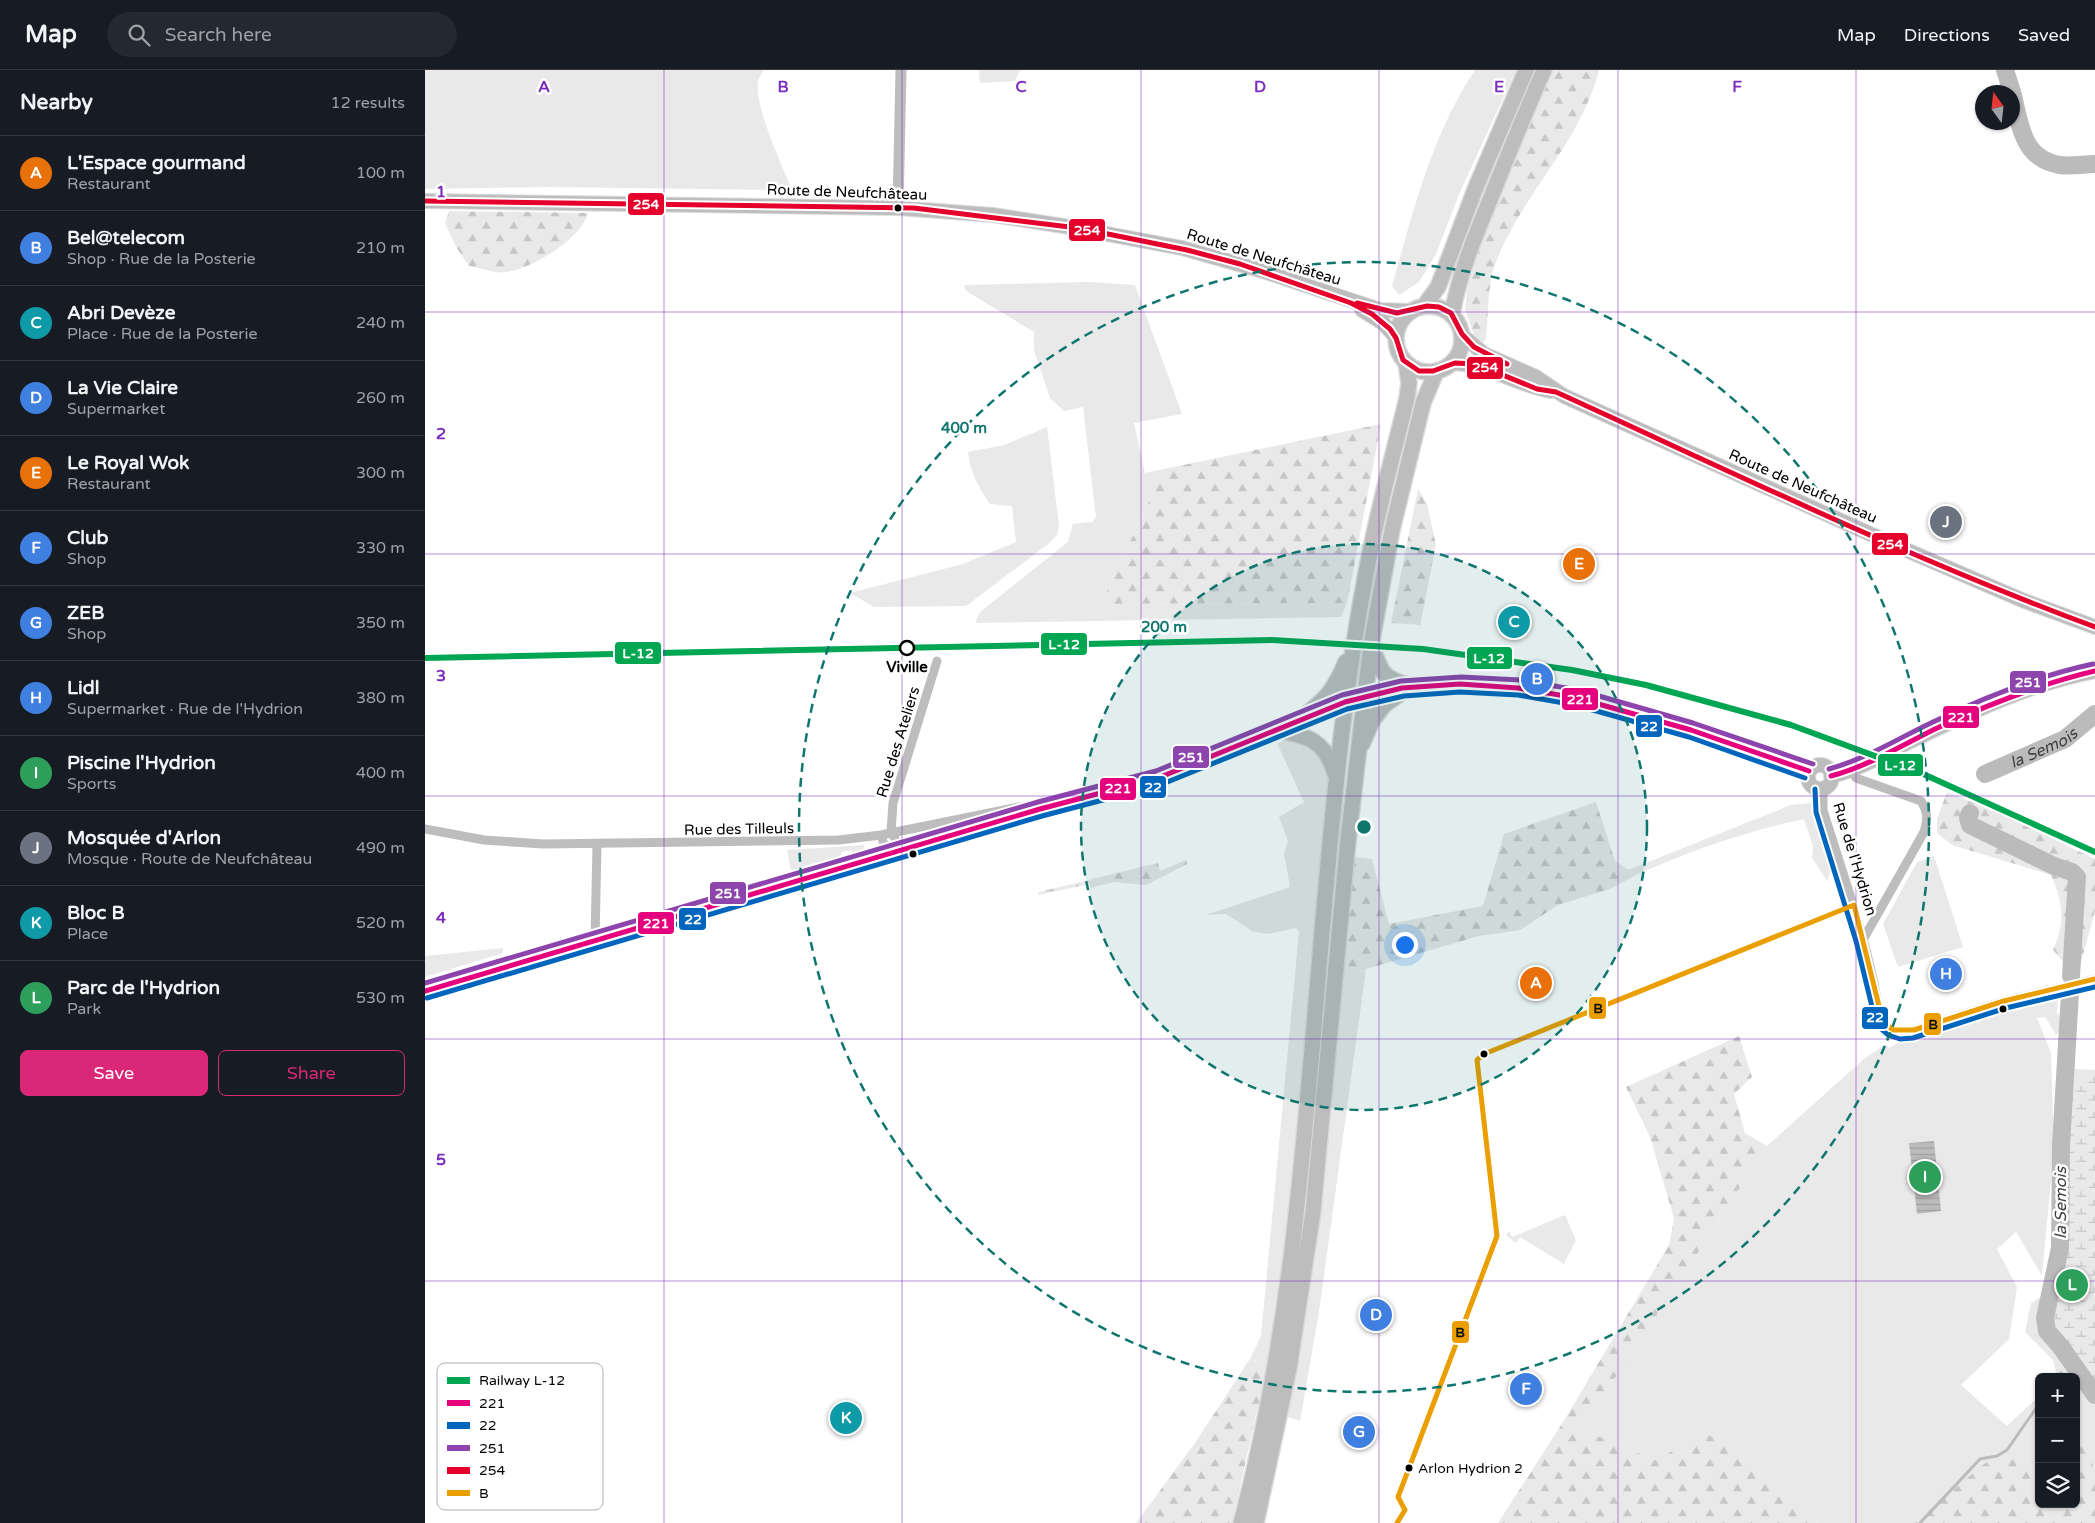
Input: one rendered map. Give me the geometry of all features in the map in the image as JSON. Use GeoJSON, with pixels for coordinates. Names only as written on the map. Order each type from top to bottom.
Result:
{"type":"FeatureCollection","features":[{"type":"Feature","properties":{"kind":"highway"},"geometry":{"type":"LineString","coordinates":[[1424,306],[1438,287],[1479,178],[1526,70]]}},
{"type":"Feature","properties":{"kind":"highway"},"geometry":{"type":"LineString","coordinates":[[1452,314],[1457,286],[1470,249],[1544,70]]}},
{"type":"Feature","properties":{"kind":"highway"},"geometry":{"type":"LineString","coordinates":[[1241,1523],[1253,1478],[1275,1366],[1297,1213],[1336,778],[1345,702],[1345,673],[1354,639],[1371,547],[1409,383],[1406,364],[1396,346],[1395,336],[1400,322],[1410,311],[1424,306],[1439,307],[1452,314],[1459,324],[1463,336],[1460,351],[1452,363],[1435,372],[1425,372],[1406,364]]}},
{"type":"Feature","properties":{"kind":"highway"},"geometry":{"type":"LineString","coordinates":[[1256,1523],[1289,1369],[1313,1212],[1358,748],[1365,696],[1375,672],[1371,645],[1392,530],[1423,403],[1435,372]]}},
{"type":"Feature","properties":{"kind":"highway"},"geometry":{"type":"LineString","coordinates":[[1375,672],[1393,682],[1411,686]]}},
{"type":"Feature","properties":{"kind":"highway"},"geometry":{"type":"LineString","coordinates":[[1298,721],[1328,696],[1345,673]]}},
{"type":"Feature","properties":{"kind":"highway"},"geometry":{"type":"LineString","coordinates":[[1358,748],[1365,741],[1373,721],[1384,705],[1411,686]]}},
{"type":"Feature","properties":{"kind":"highway"},"geometry":{"type":"LineString","coordinates":[[1276,730],[1313,739],[1324,749],[1333,765],[1336,778]]}},
{"type":"Feature","properties":{"kind":"main road","name":"Route de Neufchâteau"},"geometry":{"type":"LineString","coordinates":[[425,201],[898,208],[993,215],[1182,248],[1263,271],[1381,310],[1410,311]]}},
{"type":"Feature","properties":{"kind":"main road","name":"Route de Neufchâteau"},"geometry":{"type":"LineString","coordinates":[[1347,300],[1383,323],[1395,336]]}},
{"type":"Feature","properties":{"kind":"main road","name":"Route de Neufchâteau"},"geometry":{"type":"LineString","coordinates":[[1463,336],[1483,354],[1536,377],[1556,392],[1897,546],[2092,628]]}},
{"type":"Feature","properties":{"kind":"main road","name":"Route de Neufchâteau"},"geometry":{"type":"LineString","coordinates":[[1452,363],[1482,366],[1536,389],[1556,392]]}},
{"type":"Feature","properties":{"kind":"main road"},"geometry":{"type":"LineString","coordinates":[[1831,776],[1851,770],[1938,728],[2024,690],[2095,671]]}},
{"type":"Feature","properties":{"kind":"main road"},"geometry":{"type":"LineString","coordinates":[[425,991],[1040,809],[1158,778],[1345,702],[1411,686],[1463,684],[1571,697],[1683,728],[1802,767],[1809,771]]}},
{"type":"Feature","properties":{"kind":"main road"},"geometry":{"type":"LineString","coordinates":[[1822,766],[1829,770],[1831,776],[1829,785],[1823,789],[1815,788],[1808,780],[1809,771],[1814,767],[1822,766]]}},
{"type":"Feature","properties":{"kind":"street"},"geometry":{"type":"LineString","coordinates":[[898,208],[901,70]]}},
{"type":"Feature","properties":{"kind":"street","name":"Rue des Ateliers"},"geometry":{"type":"LineString","coordinates":[[891,832],[893,803],[937,661]]}},
{"type":"Feature","properties":{"kind":"street","name":"Rue de l'Hydrion"},"geometry":{"type":"LineString","coordinates":[[1851,770],[1856,778],[1921,801],[1926,809],[1927,820],[1924,832],[1864,938]]}},
{"type":"Feature","properties":{"kind":"street","name":"Rue de l'Hydrion"},"geometry":{"type":"LineString","coordinates":[[1823,789],[1823,810],[1864,938],[1881,1012],[1889,1026],[1894,1030],[1905,1032],[2004,1001],[2095,979]]}},
{"type":"Feature","properties":{"kind":"street","name":"Rue des Tilleuls"},"geometry":{"type":"LineString","coordinates":[[425,829],[514,843],[597,844],[839,840],[881,834],[1019,807],[1040,809]]}},
{"type":"Feature","properties":{"kind":"street"},"geometry":{"type":"LineString","coordinates":[[891,832],[902,850]]}},
{"type":"Feature","properties":{"kind":"street"},"geometry":{"type":"LineString","coordinates":[[881,834],[887,854]]}},
{"type":"Feature","properties":{"kind":"street"},"geometry":{"type":"LineString","coordinates":[[595,940],[597,844]]}},
{"type":"Feature","properties":{"kind":"green space"},"geometry":{"type":"Polygon","coordinates":[[[425,70],[764,70],[758,81],[760,105],[770,136],[792,190],[547,187],[425,189],[425,70]]]}},
{"type":"Feature","properties":{"kind":"green space"},"geometry":{"type":"Polygon","coordinates":[[[979,70],[1020,70],[1015,81],[980,83],[979,70]]]}},
{"type":"Feature","properties":{"kind":"green space"},"geometry":{"type":"Polygon","coordinates":[[[1475,70],[1516,70],[1460,192],[1436,254],[1419,282],[1399,295],[1392,286],[1425,174],[1447,120],[1475,70]]]}},
{"type":"Feature","properties":{"kind":"green space"},"geometry":{"type":"Polygon","coordinates":[[[1551,70],[1599,70],[1579,122],[1518,217],[1505,241],[1492,274],[1486,339],[1481,344],[1476,341],[1465,309],[1467,290],[1480,242],[1551,70]]]}},
{"type":"Feature","properties":{"kind":"green space"},"geometry":{"type":"Polygon","coordinates":[[[449,211],[588,213],[584,223],[576,233],[555,251],[530,265],[507,272],[493,272],[469,266],[456,247],[445,223],[449,211]]]}},
{"type":"Feature","properties":{"kind":"green space"},"geometry":{"type":"Polygon","coordinates":[[[1089,282],[1135,285],[1182,414],[1134,423],[1145,473],[1164,469],[1101,604],[1347,603],[1341,617],[975,623],[980,612],[1068,542],[1073,524],[1092,522],[1096,517],[1083,407],[1064,411],[1050,398],[1034,351],[1034,332],[966,291],[964,285],[1089,282]]]}},
{"type":"Feature","properties":{"kind":"green space"},"geometry":{"type":"Polygon","coordinates":[[[1381,424],[1347,603],[1101,604],[1164,469],[1381,424]]]}},
{"type":"Feature","properties":{"kind":"green space"},"geometry":{"type":"Polygon","coordinates":[[[1047,427],[1059,526],[1057,535],[1047,545],[966,606],[874,607],[850,593],[963,564],[1016,542],[1012,506],[990,504],[976,479],[968,452],[1004,445],[1047,427]]]}},
{"type":"Feature","properties":{"kind":"green space"},"geometry":{"type":"Polygon","coordinates":[[[1418,489],[1427,504],[1436,545],[1420,625],[1391,623],[1418,489]]]}},
{"type":"Feature","properties":{"kind":"green space"},"geometry":{"type":"Polygon","coordinates":[[[1286,740],[1299,740],[1321,752],[1331,778],[1288,1219],[1267,1366],[1250,1359],[1261,1336],[1299,932],[1296,928],[1267,934],[1252,931],[1226,914],[1206,915],[1290,887],[1284,853],[1288,841],[1279,817],[1304,802],[1277,743],[1286,740]]]}},
{"type":"Feature","properties":{"kind":"green space"},"geometry":{"type":"Polygon","coordinates":[[[1947,792],[1998,813],[2095,859],[2095,911],[2078,973],[2074,974],[2053,950],[2060,930],[2061,912],[2058,894],[2051,875],[1952,845],[1937,833],[1937,819],[1947,792]]]}},
{"type":"Feature","properties":{"kind":"green space"},"geometry":{"type":"Polygon","coordinates":[[[1596,802],[1615,861],[1636,875],[1610,889],[1558,905],[1520,930],[1479,936],[1366,969],[1343,985],[1354,857],[1372,859],[1389,924],[1483,906],[1504,834],[1596,802]]]}},
{"type":"Feature","properties":{"kind":"green space"},"geometry":{"type":"Polygon","coordinates":[[[1811,803],[1831,871],[1827,881],[1812,858],[1813,846],[1804,819],[1718,842],[1636,875],[1628,870],[1791,805],[1811,803]]]}},
{"type":"Feature","properties":{"kind":"green space"},"geometry":{"type":"Polygon","coordinates":[[[864,845],[865,849],[852,853],[851,850],[841,852],[841,856],[791,871],[787,850],[864,845]]]}},
{"type":"Feature","properties":{"kind":"green space"},"geometry":{"type":"Polygon","coordinates":[[[1934,856],[1963,947],[1898,967],[1883,924],[1917,862],[1934,856]]]}},
{"type":"Feature","properties":{"kind":"green space"},"geometry":{"type":"Polygon","coordinates":[[[1186,860],[1187,864],[1146,885],[1114,882],[1090,888],[1090,884],[1038,895],[1039,892],[1158,863],[1160,871],[1186,860]]]}},
{"type":"Feature","properties":{"kind":"green space"},"geometry":{"type":"Polygon","coordinates":[[[503,948],[503,953],[425,977],[425,956],[503,948]]]}},
{"type":"Feature","properties":{"kind":"green space"},"geometry":{"type":"Polygon","coordinates":[[[1366,969],[1319,1312],[1300,1421],[1288,1417],[1320,1202],[1343,985],[1366,969]]]}},
{"type":"Feature","properties":{"kind":"green space"},"geometry":{"type":"Polygon","coordinates":[[[2058,996],[2057,1012],[2064,1026],[2056,1035],[2045,1017],[2037,1018],[2051,1053],[2054,1148],[2042,1276],[2016,1232],[1997,1249],[2017,1287],[2009,1339],[1961,1385],[2007,1426],[2035,1400],[2035,1508],[2080,1508],[2080,1373],[2056,1373],[2053,1360],[2025,1332],[2031,1303],[2046,1294],[2054,1262],[2060,1068],[2095,1070],[2095,1523],[1817,1523],[1748,1456],[1656,1460],[1581,1429],[1700,1250],[1715,1254],[1717,1251],[1705,1241],[1767,1146],[1865,1058],[1886,1044],[1889,1048],[1905,1039],[1991,1015],[1992,1017],[2016,1006],[2058,996]]]}},
{"type":"Feature","properties":{"kind":"green space"},"geometry":{"type":"Polygon","coordinates":[[[1739,1036],[1752,1077],[1734,1094],[1745,1133],[1767,1146],[1705,1241],[1717,1251],[1715,1254],[1700,1250],[1581,1429],[1656,1460],[1705,1433],[1748,1456],[1817,1523],[1498,1523],[1565,1419],[1669,1245],[1674,1218],[1650,1137],[1626,1087],[1739,1036]]]}},
{"type":"Feature","properties":{"kind":"green space"},"geometry":{"type":"Polygon","coordinates":[[[2066,1075],[2095,1075],[2095,1395],[2061,1347],[2047,1331],[2045,1318],[2060,1248],[2061,1145],[2066,1075]]]}},
{"type":"Feature","properties":{"kind":"green space"},"geometry":{"type":"Polygon","coordinates":[[[1565,1215],[1576,1240],[1564,1264],[1520,1237],[1516,1243],[1506,1235],[1509,1231],[1512,1237],[1565,1215]]]}},
{"type":"Feature","properties":{"kind":"green space"},"geometry":{"type":"Polygon","coordinates":[[[1250,1359],[1267,1366],[1232,1523],[1136,1523],[1195,1443],[1250,1359]]]}},
{"type":"Feature","properties":{"kind":"green space"},"geometry":{"type":"Polygon","coordinates":[[[2080,1442],[2090,1445],[2095,1478],[2095,1523],[1913,1523],[1995,1455],[2032,1465],[2035,1469],[2035,1508],[2080,1508],[2080,1442]]]}},
{"type":"Feature","properties":{"kind":"shaded area"},"geometry":{"type":"Polygon","coordinates":[[[1934,1141],[1941,1211],[1917,1214],[1909,1143],[1934,1141]]]}},
{"type":"Feature","properties":{"kind":"waterway","name":"la Semois"},"geometry":{"type":"LineString","coordinates":[[2005,70],[2010,85]]}},
{"type":"Feature","properties":{"kind":"waterway","name":"la Semois"},"geometry":{"type":"LineString","coordinates":[[2020,125],[2031,148],[2038,156],[2048,162],[2073,166],[2095,164]]}},
{"type":"Feature","properties":{"kind":"waterway","name":"la Semois"},"geometry":{"type":"LineString","coordinates":[[1985,774],[2065,739],[2095,714]]}},
{"type":"Feature","properties":{"kind":"waterway","name":"la Semois"},"geometry":{"type":"LineString","coordinates":[[1970,813],[1968,818],[1970,825],[2054,866],[2072,872],[2077,877],[2071,976]]}},
{"type":"Feature","properties":{"kind":"waterway","name":"la Semois"},"geometry":{"type":"LineString","coordinates":[[2070,993],[2061,1145],[2060,1248],[2045,1318],[2047,1331],[2061,1347],[2095,1395]]}},
{"type":"Feature","properties":{"kind":"waterway"},"geometry":{"type":"LineString","coordinates":[[2065,1366],[2069,1360]]}},
{"type":"Feature","properties":{"kind":"waterway"},"geometry":{"type":"LineString","coordinates":[[1920,1523],[1980,1459],[1997,1456],[2007,1450],[2035,1410]]}},
{"type":"Feature","properties":{"kind":"rail line","name":"L-12"},"geometry":{"type":"LineString","coordinates":[[425,658],[1272,640],[1423,649],[1572,670],[1646,685],[1791,725],[1921,773],[2095,852]]}},
{"type":"Feature","properties":{"kind":"transit line","name":"254"},"geometry":{"type":"LineString","coordinates":[[425,201],[914,208],[1078,228],[1187,250],[1240,264],[1351,303],[1372,314],[1390,329],[1396,338],[1403,360],[1419,371],[1433,371],[1455,363],[1476,364],[1537,389],[1556,392],[1891,544],[2026,601],[2095,627]]}},
{"type":"Feature","properties":{"kind":"transit line","name":"254"},"geometry":{"type":"LineString","coordinates":[[1357,303],[1397,313],[1427,306],[1439,307],[1451,313],[1462,334],[1474,347],[1507,364]]}},
{"type":"Feature","properties":{"kind":"transit line","name":"251"},"geometry":{"type":"LineString","coordinates":[[1829,769],[1869,754],[1933,722],[1992,696],[2031,681],[2093,664]]}},
{"type":"Feature","properties":{"kind":"transit line","name":"221"},"geometry":{"type":"LineString","coordinates":[[1831,776],[1871,761],[1935,729],[1994,704],[2054,682],[2095,671]]}},
{"type":"Feature","properties":{"kind":"transit line","name":"251"},"geometry":{"type":"LineString","coordinates":[[425,983],[1038,802],[1156,771],[1342,695],[1401,681],[1461,677],[1520,680],[1578,690],[1693,723],[1813,764]]}},
{"type":"Feature","properties":{"kind":"transit line","name":"221"},"geometry":{"type":"LineString","coordinates":[[425,991],[1040,809],[1158,778],[1345,702],[1402,688],[1460,684],[1518,688],[1577,698],[1691,730],[1809,771]]}},
{"type":"Feature","properties":{"kind":"transit line","name":"22"},"geometry":{"type":"LineString","coordinates":[[427,998],[1042,816],[1160,785],[1347,709],[1404,696],[1460,692],[1518,695],[1575,705],[1689,737],[1805,778]]}},
{"type":"Feature","properties":{"kind":"transit line","name":"22"},"geometry":{"type":"LineString","coordinates":[[1815,789],[1816,812],[1856,941],[1874,1015],[1879,1027],[1888,1035],[1900,1039],[1913,1038],[2006,1008],[2095,987]]}},
{"type":"Feature","properties":{"kind":"transit line","name":"B"},"geometry":{"type":"LineString","coordinates":[[1397,1523],[1405,1510],[1398,1497],[1497,1236],[1477,1060],[1484,1054],[1854,905],[1880,1010],[1889,1027],[1894,1030],[1914,1030],[2004,1001],[2095,979]]}},
{"type":"Feature","properties":{"kind":"place","name":"Mosquée d'Arlon"},"geometry":{"type":"Point","coordinates":[1946,522]}},
{"type":"Feature","properties":{"kind":"place","name":"Le Royal Wok"},"geometry":{"type":"Point","coordinates":[1579,564]}},
{"type":"Feature","properties":{"kind":"place","name":"Abri Devèze"},"geometry":{"type":"Point","coordinates":[1514,622]}},
{"type":"Feature","properties":{"kind":"place","name":"Viville"},"geometry":{"type":"Point","coordinates":[907,648]}},
{"type":"Feature","properties":{"kind":"place","name":"Bel@telecom"},"geometry":{"type":"Point","coordinates":[1537,679]}},
{"type":"Feature","properties":{"kind":"place","name":"Lidl"},"geometry":{"type":"Point","coordinates":[1946,974]}},
{"type":"Feature","properties":{"kind":"place","name":"L'Espace gourmand"},"geometry":{"type":"Point","coordinates":[1536,983]}},
{"type":"Feature","properties":{"kind":"place","name":"Piscine l'Hydrion"},"geometry":{"type":"Point","coordinates":[1925,1177]}},
{"type":"Feature","properties":{"kind":"place","name":"Parc de l'Hydrion"},"geometry":{"type":"Point","coordinates":[2072,1285]}},
{"type":"Feature","properties":{"kind":"place","name":"La Vie Claire"},"geometry":{"type":"Point","coordinates":[1376,1315]}},
{"type":"Feature","properties":{"kind":"place","name":"Club"},"geometry":{"type":"Point","coordinates":[1526,1389]}},
{"type":"Feature","properties":{"kind":"place","name":"Bloc B"},"geometry":{"type":"Point","coordinates":[846,1418]}},
{"type":"Feature","properties":{"kind":"place","name":"ZEB"},"geometry":{"type":"Point","coordinates":[1359,1432]}},
{"type":"Feature","properties":{"kind":"place","name":"Arlon Hydrion 2"},"geometry":{"type":"Point","coordinates":[1409,1468]}}]}
